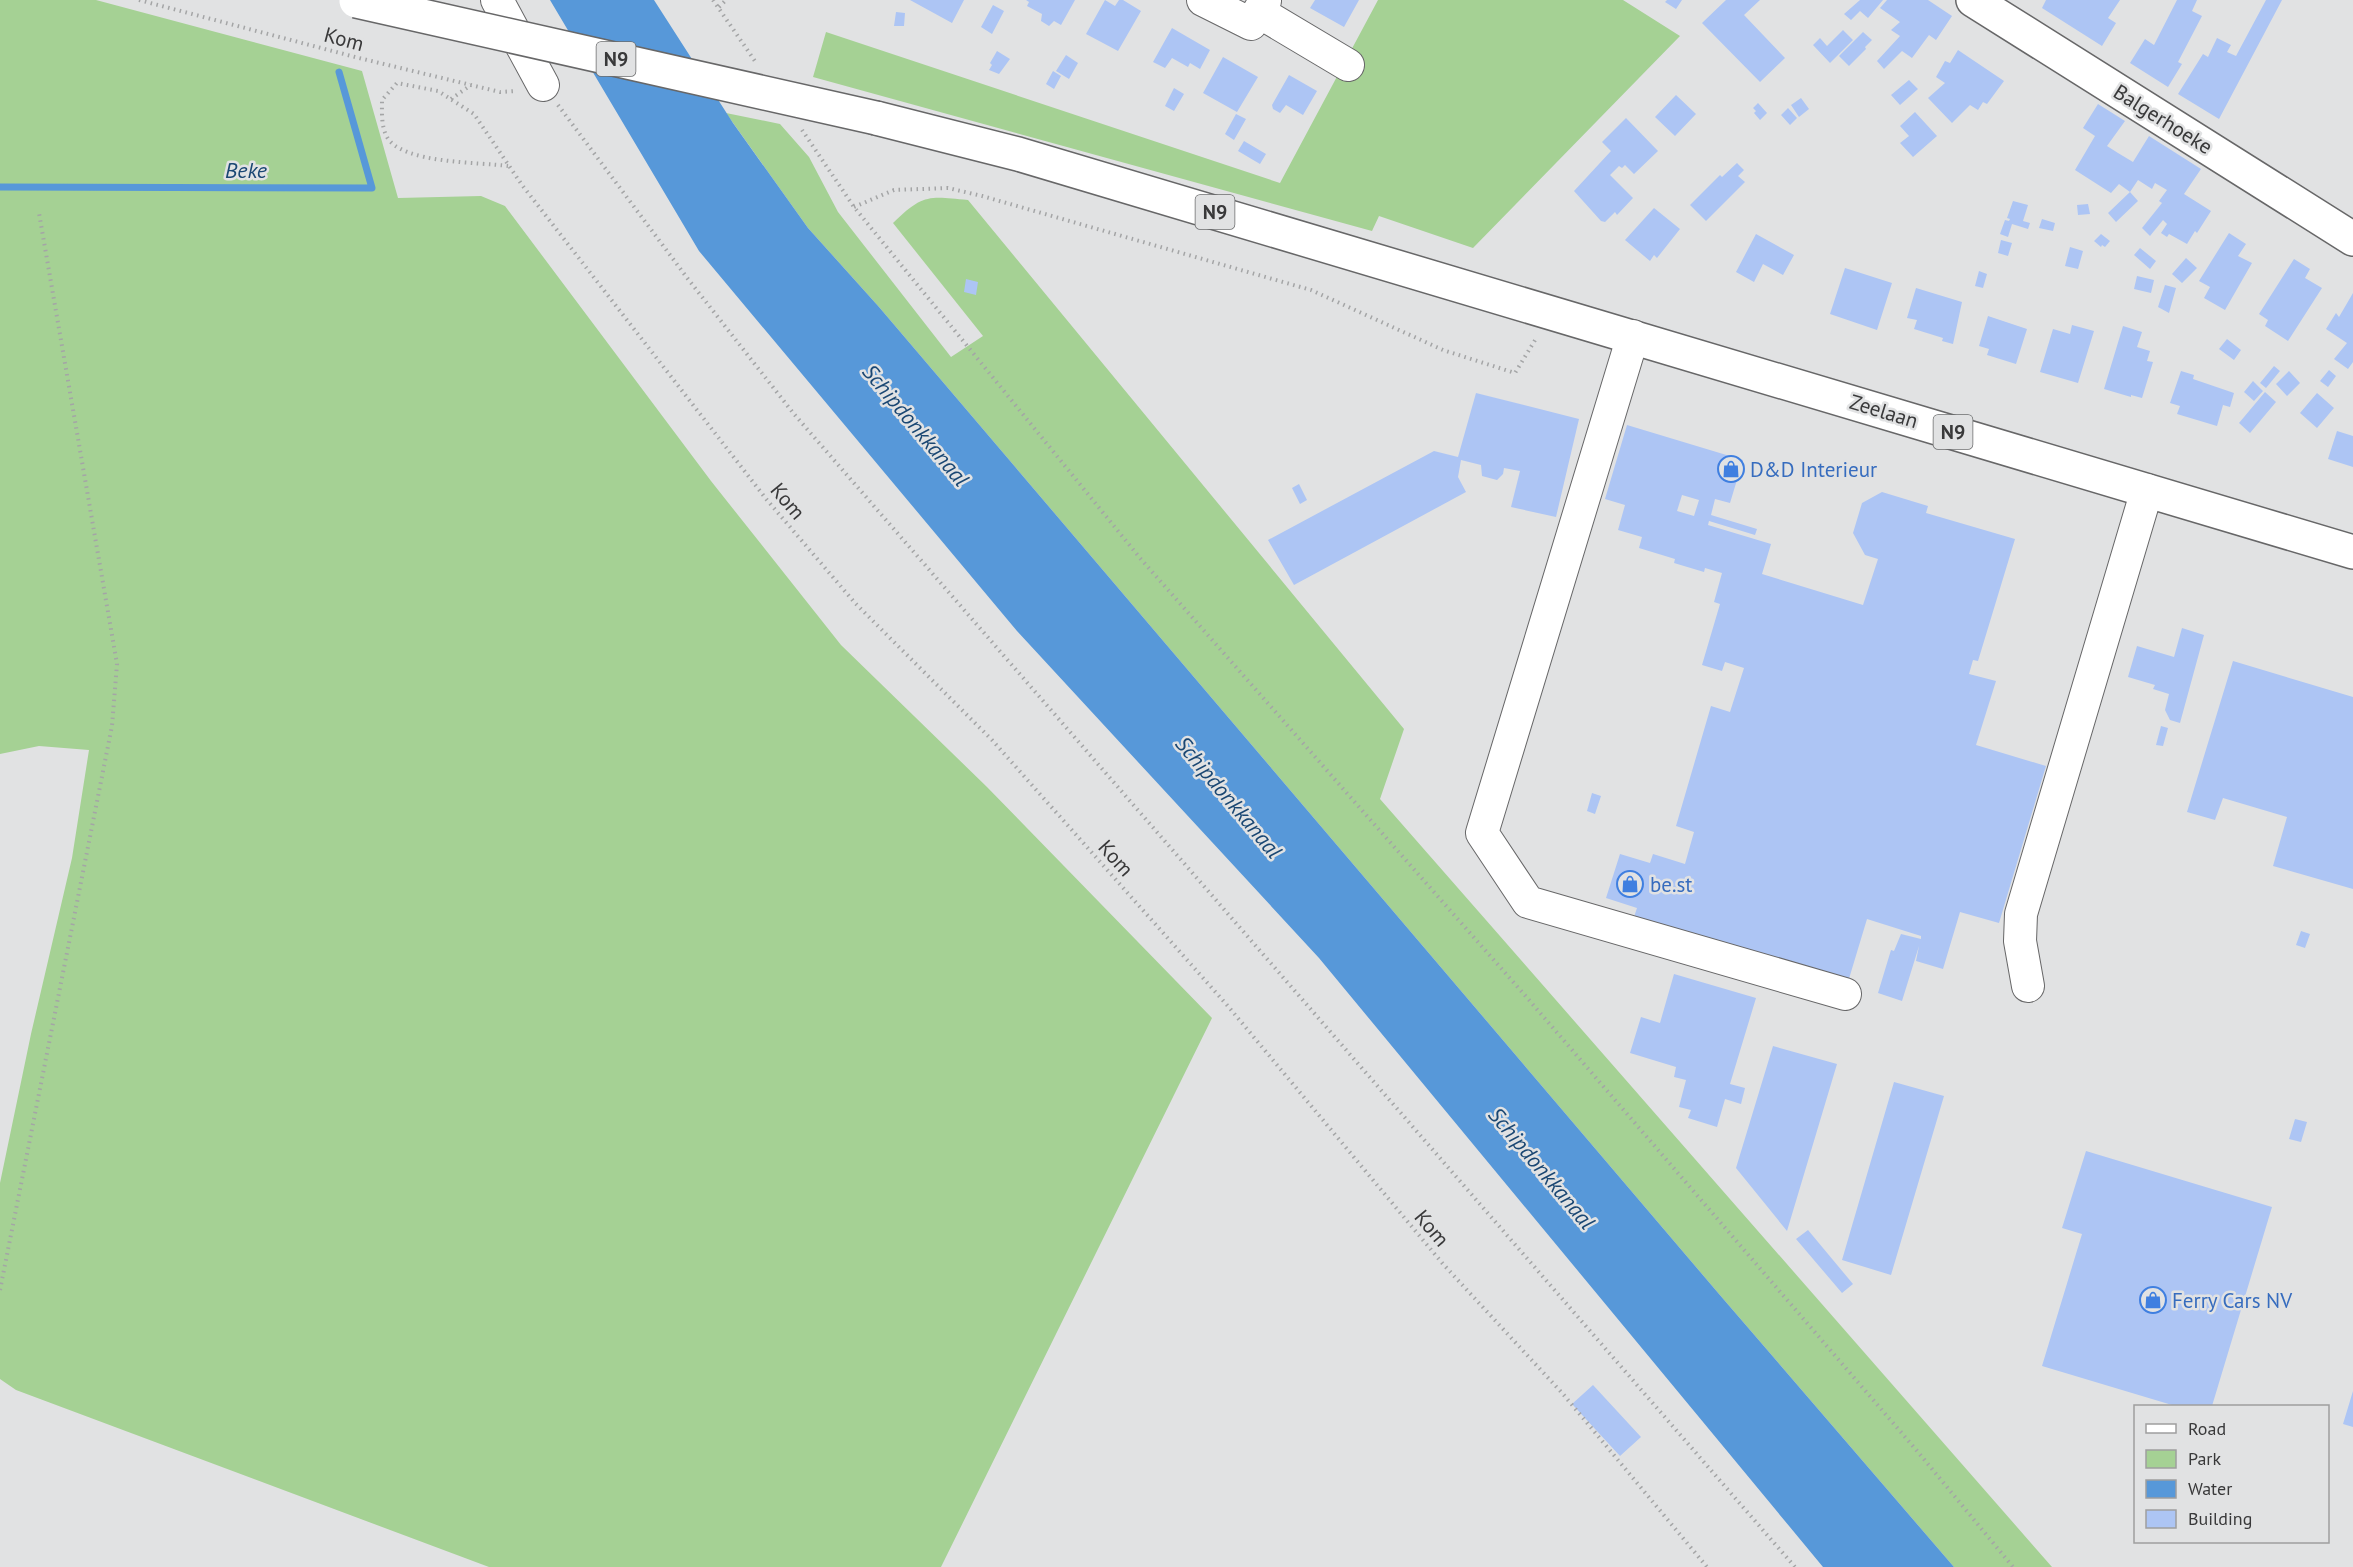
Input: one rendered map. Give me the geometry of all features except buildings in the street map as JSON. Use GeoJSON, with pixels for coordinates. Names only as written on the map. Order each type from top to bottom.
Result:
{"type":"FeatureCollection","features":[{"type":"Feature","properties":{"kind":"main road","name":"N9"},"geometry":{"type":"LineString","coordinates":[[354,0],[876,118],[1018,154],[1552,312]]}},
{"type":"Feature","properties":{"kind":"main road","name":"Balgerhoeke"},"geometry":{"type":"LineString","coordinates":[[1973,0],[2353,239]]}},
{"type":"Feature","properties":{"kind":"main road","name":"Zeelaan"},"geometry":{"type":"LineString","coordinates":[[1552,312],[2353,552]]}},
{"type":"Feature","properties":{"kind":"street"},"geometry":{"type":"LineString","coordinates":[[497,0],[543,85]]}},
{"type":"Feature","properties":{"kind":"street"},"geometry":{"type":"LineString","coordinates":[[1203,0],[1259,12],[1348,65]]}},
{"type":"Feature","properties":{"kind":"street"},"geometry":{"type":"LineString","coordinates":[[1633,336],[1482,833],[1528,902],[1845,994]]}},
{"type":"Feature","properties":{"kind":"street"},"geometry":{"type":"LineString","coordinates":[[2028,986],[2020,940],[2021,914],[2147,490]]}},
{"type":"Feature","properties":{"kind":"path","name":"Kom"},"geometry":{"type":"LineString","coordinates":[[139,0],[359,58],[500,92],[519,91],[543,85]]}},
{"type":"Feature","properties":{"kind":"path"},"geometry":{"type":"LineString","coordinates":[[713,0],[764,74]]}},
{"type":"Feature","properties":{"kind":"path"},"geometry":{"type":"LineString","coordinates":[[719,7],[726,0]]}},
{"type":"Feature","properties":{"kind":"path","name":"Kom"},"geometry":{"type":"LineString","coordinates":[[508,166],[410,154],[388,139],[382,122],[382,100],[398,83],[438,91],[474,114],[508,166],[767,500],[847,594],[992,740],[1227,1005],[1443,1263],[1563,1394],[1707,1567]]}},
{"type":"Feature","properties":{"kind":"path"},"geometry":{"type":"LineString","coordinates":[[451,99],[471,85]]}},
{"type":"Feature","properties":{"kind":"path"},"geometry":{"type":"LineString","coordinates":[[543,85],[688,279],[794,414],[1796,1567]]}},
{"type":"Feature","properties":{"kind":"path"},"geometry":{"type":"LineString","coordinates":[[796,121],[854,207],[1140,558],[1536,1009],[1918,1452],[2013,1567]]}},
{"type":"Feature","properties":{"kind":"path"},"geometry":{"type":"LineString","coordinates":[[854,207],[894,190],[948,188],[982,196],[1311,290],[1443,350],[1515,373],[1552,312]]}},
{"type":"Feature","properties":{"kind":"path"},"geometry":{"type":"LineString","coordinates":[[0,1290],[112,726],[117,664],[39,213]]}},
{"type":"Feature","properties":{"kind":"green space"},"geometry":{"type":"Polygon","coordinates":[[[0,0],[96,0],[362,71],[398,198],[481,196],[505,206],[711,481],[841,645],[987,787],[1212,1018],[941,1567],[489,1567],[16,1390],[0,1379],[0,1183],[31,1034],[72,858],[89,750],[39,746],[0,754],[0,0]]]}},
{"type":"Feature","properties":{"kind":"green space"},"geometry":{"type":"Polygon","coordinates":[[[1378,0],[1623,0],[1680,36],[1473,248],[1379,216],[1372,231],[813,77],[826,32],[1280,183],[1378,0]]]}},
{"type":"Feature","properties":{"kind":"green space"},"geometry":{"type":"Polygon","coordinates":[[[726,113],[780,124],[809,157],[838,212],[951,357],[983,336],[893,223],[919,202],[927,199],[968,200],[1404,729],[1380,799],[2052,1567],[1954,1567],[879,307],[808,228],[726,113]]]}},
{"type":"Feature","properties":{"kind":"water","name":"Schipdonkkanaal"},"geometry":{"type":"Polygon","coordinates":[[[550,0],[654,0],[733,123],[808,228],[879,307],[1954,1567],[1823,1567],[1319,958],[1017,631],[699,251],[550,0]]]}},
{"type":"Feature","properties":{"kind":"waterway","name":"Beke"},"geometry":{"type":"LineString","coordinates":[[0,187],[372,188],[339,72]]}},
{"type":"Feature","properties":{"kind":"place","name":"D&D Interieur"},"geometry":{"type":"Point","coordinates":[1731,469]}},
{"type":"Feature","properties":{"kind":"place","name":"be.st"},"geometry":{"type":"Point","coordinates":[1630,884]}},
{"type":"Feature","properties":{"kind":"place","name":"Ferry Cars NV"},"geometry":{"type":"Point","coordinates":[2153,1300]}}]}
